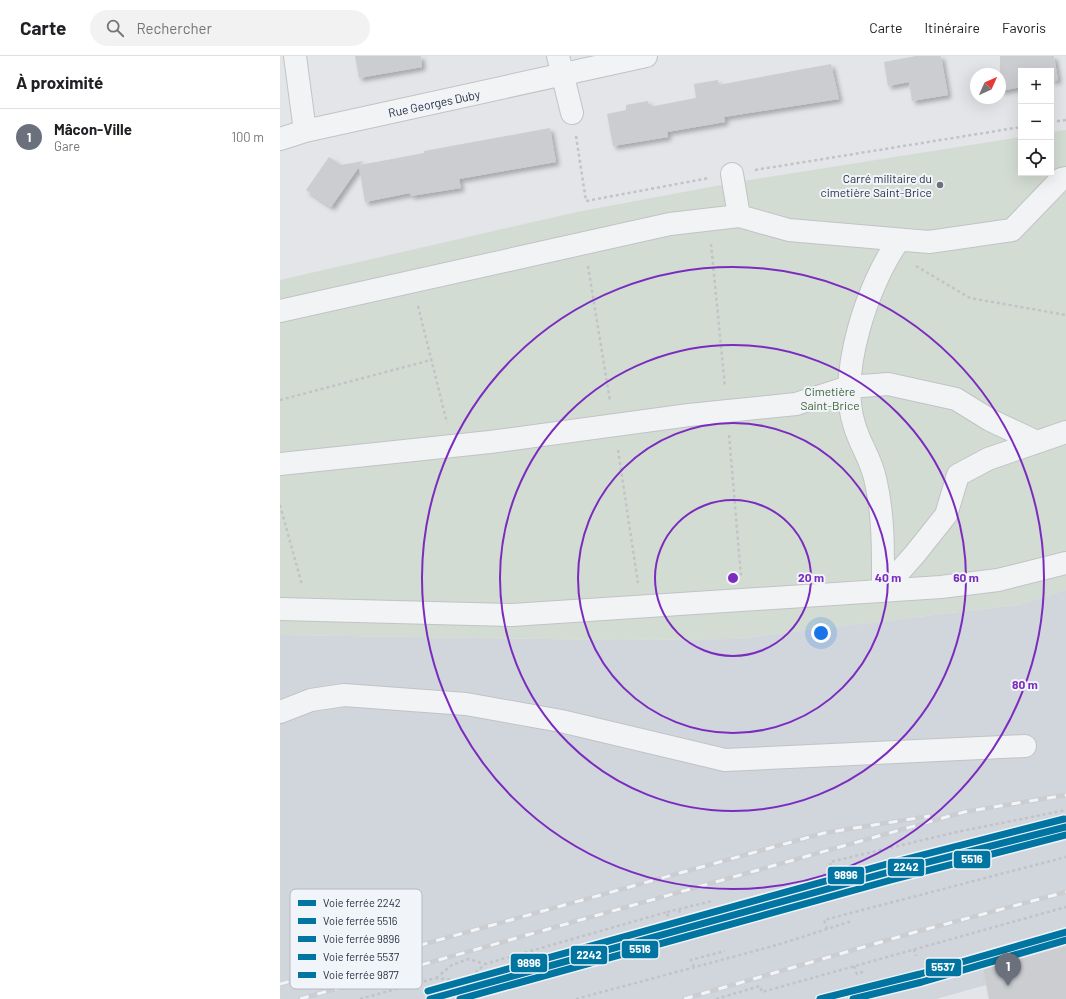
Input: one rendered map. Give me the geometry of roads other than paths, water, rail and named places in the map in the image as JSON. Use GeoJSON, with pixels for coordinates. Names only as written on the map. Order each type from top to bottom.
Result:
{"type":"FeatureCollection","features":[{"type":"Feature","properties":{"kind":"street"},"geometry":{"type":"LineString","coordinates":[[294,56],[305,131]]}},
{"type":"Feature","properties":{"kind":"street","name":"Rue Georges Duby"},"geometry":{"type":"LineString","coordinates":[[280,139],[305,131],[560,66],[646,56]]}},
{"type":"Feature","properties":{"kind":"street"},"geometry":{"type":"LineString","coordinates":[[560,66],[572,113]]}},
{"type":"Feature","properties":{"kind":"street"},"geometry":{"type":"LineString","coordinates":[[732,174],[739,216]]}},
{"type":"Feature","properties":{"kind":"street"},"geometry":{"type":"LineString","coordinates":[[280,311],[670,224],[739,216],[789,230],[895,246],[1012,230],[1061,179],[1066,178]]}},
{"type":"Feature","properties":{"kind":"street"},"geometry":{"type":"LineString","coordinates":[[883,590],[883,518],[875,476],[853,424],[849,388],[856,342],[872,288],[895,246]]}},
{"type":"Feature","properties":{"kind":"street"},"geometry":{"type":"LineString","coordinates":[[280,464],[452,446],[688,415],[796,404],[849,388],[888,384],[956,399],[990,420],[1037,442]]}},
{"type":"Feature","properties":{"kind":"street"},"geometry":{"type":"LineString","coordinates":[[883,590],[915,554],[946,515],[958,475],[988,459],[1066,432]]}},
{"type":"Feature","properties":{"kind":"street"},"geometry":{"type":"LineString","coordinates":[[280,609],[512,615],[771,600],[883,590],[941,587],[998,580],[1066,563]]}},
{"type":"Feature","properties":{"kind":"street"},"geometry":{"type":"LineString","coordinates":[[280,712],[311,700],[344,695],[466,704],[561,721],[725,760],[1025,746]]}},
{"type":"Feature","properties":{"kind":"railway"},"geometry":{"type":"LineString","coordinates":[[422,965],[964,812],[1066,795]]}},
{"type":"Feature","properties":{"kind":"railway"},"geometry":{"type":"LineString","coordinates":[[422,945],[824,833],[930,816]]}},
{"type":"Feature","properties":{"kind":"railway"},"geometry":{"type":"LineString","coordinates":[[684,999],[912,933],[1066,892]]}},
{"type":"Feature","properties":{"kind":"railway"},"geometry":{"type":"LineString","coordinates":[[280,984],[290,981]]}},
{"type":"Feature","properties":{"kind":"railway"},"geometry":{"type":"LineString","coordinates":[[300,999],[336,989]]}},
{"type":"Feature","properties":{"kind":"rail line","name":"9896"},"geometry":{"type":"LineString","coordinates":[[428,991],[887,864],[1064,819]]}},
{"type":"Feature","properties":{"kind":"rail line","name":"2242"},"geometry":{"type":"LineString","coordinates":[[430,999],[889,872],[1066,827]]}},
{"type":"Feature","properties":{"kind":"rail line","name":"5516"},"geometry":{"type":"LineString","coordinates":[[460,999],[891,880],[1066,835]]}},
{"type":"Feature","properties":{"kind":"rail line","name":"5537"},"geometry":{"type":"LineString","coordinates":[[820,999],[920,974],[1066,932]]}},
{"type":"Feature","properties":{"kind":"rail line","name":"9877"},"geometry":{"type":"LineString","coordinates":[[853,999],[922,982],[1066,940]]}},
{"type":"Feature","properties":{"kind":"place","name":"Carré militaire du cimetière Saint-Brice"},"geometry":{"type":"Point","coordinates":[940,185]}},
{"type":"Feature","properties":{"kind":"place","name":"Mâcon-Ville"},"geometry":{"type":"Point","coordinates":[1008,986]}},
{"type":"Feature","properties":{"kind":"park label","name":"Cimetière Saint-Brice"},"geometry":{"type":"Point","coordinates":[830,398]}}]}
